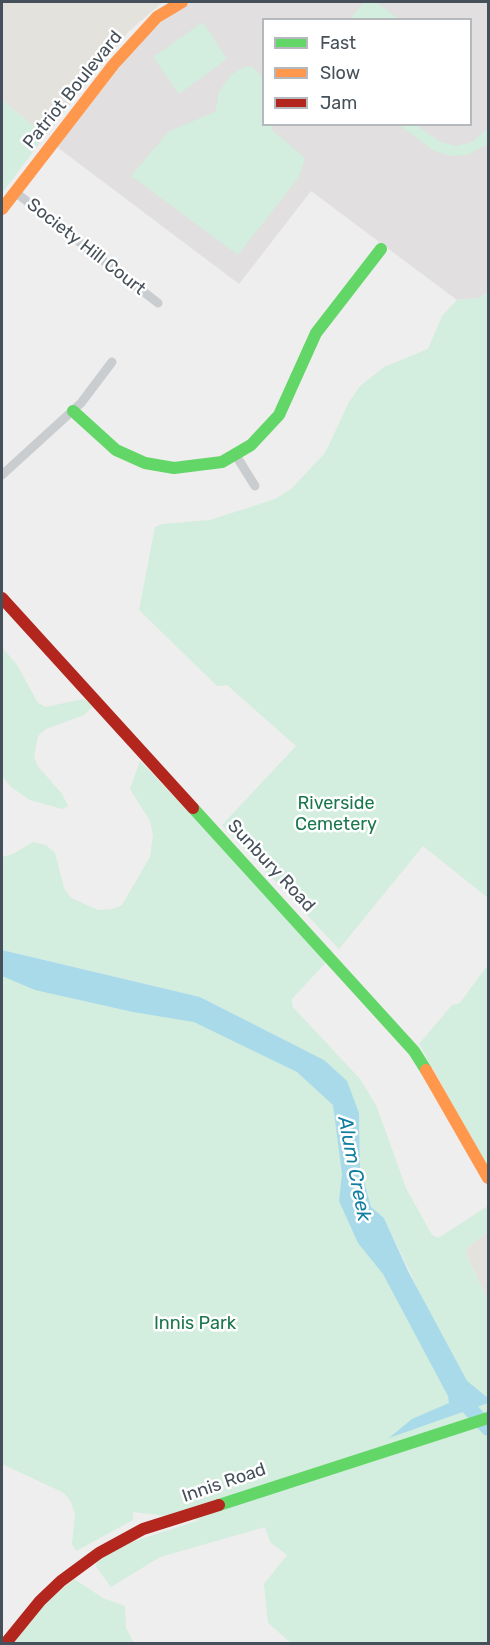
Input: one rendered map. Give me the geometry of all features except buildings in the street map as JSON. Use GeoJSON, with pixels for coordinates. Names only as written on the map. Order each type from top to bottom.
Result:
{"type":"FeatureCollection","features":[{"type":"Feature","properties":{"kind":"main road","name":"Patriot Boulevard"},"geometry":{"type":"LineString","coordinates":[[2,209],[114,64],[157,17],[182,2]]}},
{"type":"Feature","properties":{"kind":"main road"},"geometry":{"type":"LineString","coordinates":[[73,411],[116,450],[145,463],[174,468],[222,462],[251,445],[279,415],[316,333],[381,249]]}},
{"type":"Feature","properties":{"kind":"main road","name":"Sunbury Road"},"geometry":{"type":"LineString","coordinates":[[2,598],[407,1042],[449,1106],[489,1178]]}},
{"type":"Feature","properties":{"kind":"main road","name":"Innis Road"},"geometry":{"type":"LineString","coordinates":[[5,1644],[40,1601],[61,1581],[99,1553],[143,1529],[489,1418]]}},
{"type":"Feature","properties":{"kind":"street","name":"Society Hill Court"},"geometry":{"type":"LineString","coordinates":[[15,192],[158,303]]}},
{"type":"Feature","properties":{"kind":"street"},"geometry":{"type":"LineString","coordinates":[[2,475],[73,411],[112,362]]}},
{"type":"Feature","properties":{"kind":"street"},"geometry":{"type":"LineString","coordinates":[[235,454],[255,486]]}},
{"type":"Feature","properties":{"kind":"shaded area"},"geometry":{"type":"Polygon","coordinates":[[[2,2],[163,2],[129,31],[45,136],[2,100],[2,2]]]}},
{"type":"Feature","properties":{"kind":"shaded area"},"geometry":{"type":"Polygon","coordinates":[[[191,2],[488,2],[488,292],[479,298],[457,300],[311,191],[239,284],[57,147],[138,44],[162,21],[191,2]]]}},
{"type":"Feature","properties":{"kind":"shaded area"},"geometry":{"type":"Polygon","coordinates":[[[488,1232],[488,1301],[466,1254],[468,1247],[488,1232]]]}},
{"type":"Feature","properties":{"kind":"green space"},"geometry":{"type":"Polygon","coordinates":[[[364,2],[376,2],[398,18],[351,18],[364,2]]]}},
{"type":"Feature","properties":{"kind":"green space"},"geometry":{"type":"Polygon","coordinates":[[[203,22],[227,59],[179,94],[153,57],[203,22]]]}},
{"type":"Feature","properties":{"kind":"green space"},"geometry":{"type":"Polygon","coordinates":[[[244,67],[252,67],[262,76],[262,126],[272,126],[271,129],[305,158],[299,177],[238,255],[131,176],[169,131],[215,112],[219,91],[232,74],[244,67]]]}},
{"type":"Feature","properties":{"kind":"green space"},"geometry":{"type":"Polygon","coordinates":[[[2,100],[45,136],[2,193],[2,100]]]}},
{"type":"Feature","properties":{"kind":"green space"},"geometry":{"type":"Polygon","coordinates":[[[400,126],[417,126],[441,142],[457,146],[472,142],[488,128],[488,144],[468,155],[451,156],[434,151],[400,126]]]}},
{"type":"Feature","properties":{"kind":"green space","name":"Riverside Cemetery"},"geometry":{"type":"Polygon","coordinates":[[[488,292],[488,898],[423,846],[339,949],[222,825],[296,746],[227,685],[217,686],[139,610],[155,527],[162,524],[210,520],[275,499],[291,489],[325,453],[349,402],[360,386],[384,367],[428,349],[442,316],[457,300],[479,298],[488,292]]]}},
{"type":"Feature","properties":{"kind":"green space"},"geometry":{"type":"Polygon","coordinates":[[[2,647],[17,665],[38,703],[46,707],[83,699],[91,703],[92,707],[84,715],[46,729],[38,736],[34,757],[37,765],[62,794],[68,806],[62,809],[30,800],[11,787],[2,776],[2,647]]]}},
{"type":"Feature","properties":{"kind":"green space","name":"Innis Park"},"geometry":{"type":"Polygon","coordinates":[[[140,761],[330,958],[292,999],[292,1006],[360,1079],[376,1105],[406,1188],[432,1235],[438,1238],[488,1206],[488,1232],[468,1247],[466,1254],[488,1301],[488,1643],[291,1643],[268,1623],[264,1584],[287,1555],[270,1542],[265,1527],[160,1557],[111,1587],[96,1567],[97,1560],[119,1546],[200,1520],[133,1512],[133,1520],[76,1551],[72,1544],[75,1515],[71,1502],[64,1493],[2,1464],[2,962],[108,986],[311,1063],[342,1106],[366,1232],[426,1306],[384,1218],[371,1207],[360,1166],[359,1113],[324,1060],[200,997],[2,950],[2,857],[13,854],[33,842],[46,845],[55,853],[64,888],[71,898],[98,910],[113,909],[122,905],[150,857],[153,835],[150,821],[130,789],[140,761]]]}},
{"type":"Feature","properties":{"kind":"green space"},"geometry":{"type":"Polygon","coordinates":[[[488,965],[488,1167],[419,1044],[452,1005],[459,1004],[488,965]]]}},
{"type":"Feature","properties":{"kind":"green space"},"geometry":{"type":"Polygon","coordinates":[[[74,1579],[103,1598],[125,1606],[126,1628],[134,1643],[10,1644],[41,1607],[74,1579]]]}},
{"type":"Feature","properties":{"kind":"water"},"geometry":{"type":"Polygon","coordinates":[[[2,950],[200,997],[324,1060],[347,1081],[359,1113],[360,1166],[371,1207],[384,1218],[408,1271],[467,1381],[488,1398],[488,1403],[389,1438],[412,1419],[449,1403],[448,1396],[383,1274],[358,1243],[339,1201],[342,1174],[333,1105],[297,1072],[194,1022],[133,1012],[35,990],[2,976],[2,950]]]}},
{"type":"Feature","properties":{"kind":"waterway","name":"Alum Creek"},"geometry":{"type":"LineString","coordinates":[[457,1395],[488,1428]]}},
{"type":"Feature","properties":{"kind":"traffic: fast"},"geometry":{"type":"LineString","coordinates":[[73,411],[116,450],[145,463],[174,468],[222,462],[251,445],[279,415],[316,333],[381,249]]}},
{"type":"Feature","properties":{"kind":"traffic: fast"},"geometry":{"type":"LineString","coordinates":[[193,808],[414,1051],[426,1070]]}},
{"type":"Feature","properties":{"kind":"traffic: fast"},"geometry":{"type":"LineString","coordinates":[[219,1505],[488,1418]]}},
{"type":"Feature","properties":{"kind":"traffic: slow"},"geometry":{"type":"LineString","coordinates":[[2,209],[114,64],[157,17],[182,2]]}},
{"type":"Feature","properties":{"kind":"traffic: slow"},"geometry":{"type":"LineString","coordinates":[[426,1070],[488,1178]]}},
{"type":"Feature","properties":{"kind":"traffic: jam"},"geometry":{"type":"LineString","coordinates":[[2,598],[193,808]]}},
{"type":"Feature","properties":{"kind":"traffic: jam"},"geometry":{"type":"LineString","coordinates":[[5,1644],[40,1601],[61,1581],[99,1553],[143,1529],[219,1505]]}}]}
